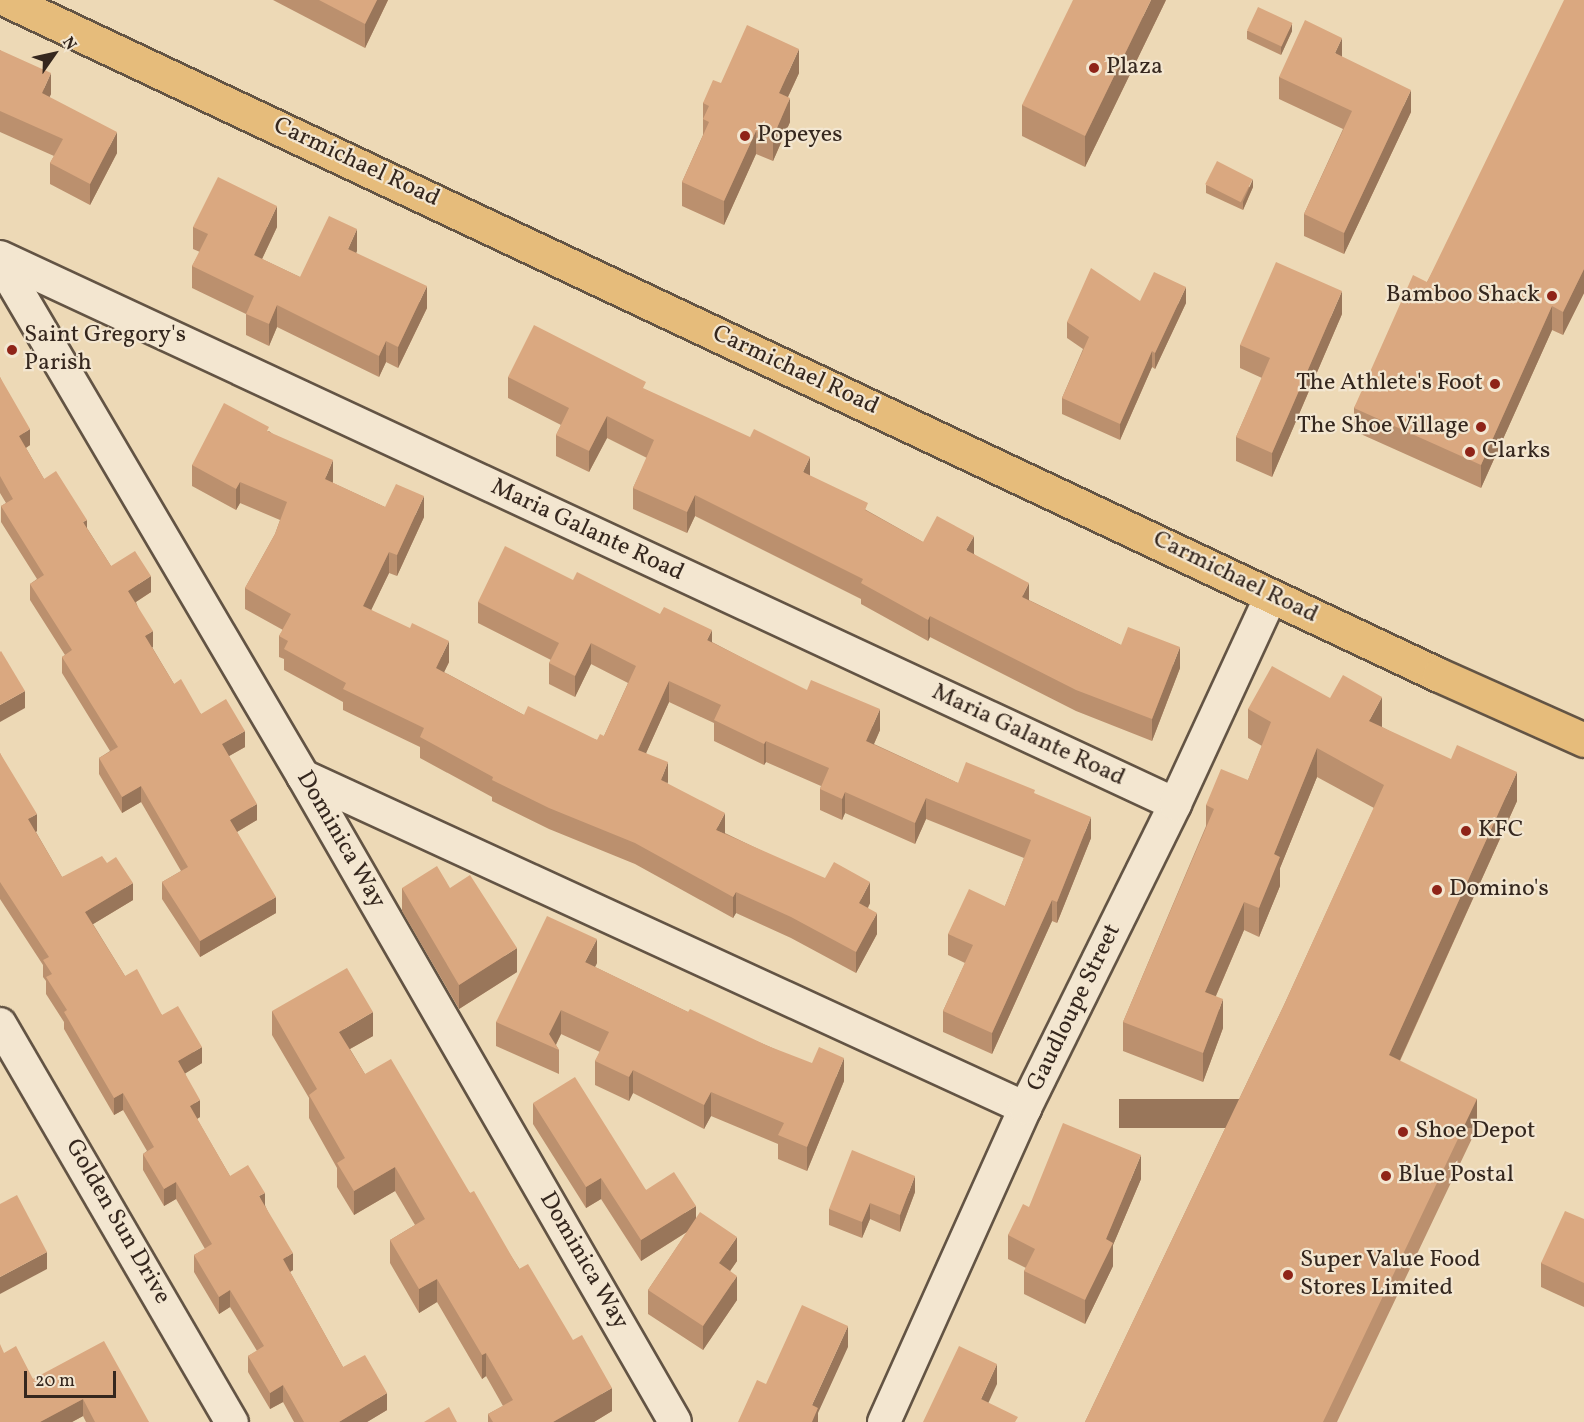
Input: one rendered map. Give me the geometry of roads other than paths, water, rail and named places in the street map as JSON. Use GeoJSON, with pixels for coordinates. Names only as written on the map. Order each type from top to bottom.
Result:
{"type":"FeatureCollection","features":[{"type":"Feature","properties":{"kind":"main road","name":"Carmichael Road"},"geometry":{"type":"LineString","coordinates":[[7,0],[1271,596],[1584,740]]}},
{"type":"Feature","properties":{"kind":"street","name":"Dominica Way"},"geometry":{"type":"LineString","coordinates":[[0,259],[303,776],[675,1422]]}},
{"type":"Feature","properties":{"kind":"street","name":"Maria Galante Road"},"geometry":{"type":"LineString","coordinates":[[0,259],[1175,804]]}},
{"type":"Feature","properties":{"kind":"street","name":"Gaudloupe Street"},"geometry":{"type":"LineString","coordinates":[[884,1422],[1026,1108],[1175,804],[1271,596]]}},
{"type":"Feature","properties":{"kind":"street"},"geometry":{"type":"LineString","coordinates":[[303,776],[1026,1108]]}},
{"type":"Feature","properties":{"kind":"street","name":"Golden Sun Drive"},"geometry":{"type":"LineString","coordinates":[[0,1024],[232,1422]]}},
{"type":"Feature","properties":{"kind":"place","name":"Plaza"},"geometry":{"type":"Point","coordinates":[1094,68]}},
{"type":"Feature","properties":{"kind":"place","name":"Popeyes"},"geometry":{"type":"Point","coordinates":[745,136]}},
{"type":"Feature","properties":{"kind":"place","name":"Bamboo Shack"},"geometry":{"type":"Point","coordinates":[1552,296]}},
{"type":"Feature","properties":{"kind":"place","name":"Saint Gregory's Parish"},"geometry":{"type":"Point","coordinates":[12,350]}},
{"type":"Feature","properties":{"kind":"place","name":"The Athlete's Foot"},"geometry":{"type":"Point","coordinates":[1495,384]}},
{"type":"Feature","properties":{"kind":"place","name":"The Shoe Village"},"geometry":{"type":"Point","coordinates":[1481,427]}},
{"type":"Feature","properties":{"kind":"place","name":"Clarks"},"geometry":{"type":"Point","coordinates":[1470,452]}},
{"type":"Feature","properties":{"kind":"place","name":"KFC"},"geometry":{"type":"Point","coordinates":[1466,831]}},
{"type":"Feature","properties":{"kind":"place","name":"Domino's"},"geometry":{"type":"Point","coordinates":[1437,890]}},
{"type":"Feature","properties":{"kind":"place","name":"Shoe Depot"},"geometry":{"type":"Point","coordinates":[1403,1132]}},
{"type":"Feature","properties":{"kind":"place","name":"Blue Postal"},"geometry":{"type":"Point","coordinates":[1386,1176]}},
{"type":"Feature","properties":{"kind":"place","name":"Super Value Food Stores Limited"},"geometry":{"type":"Point","coordinates":[1288,1275]}}]}
